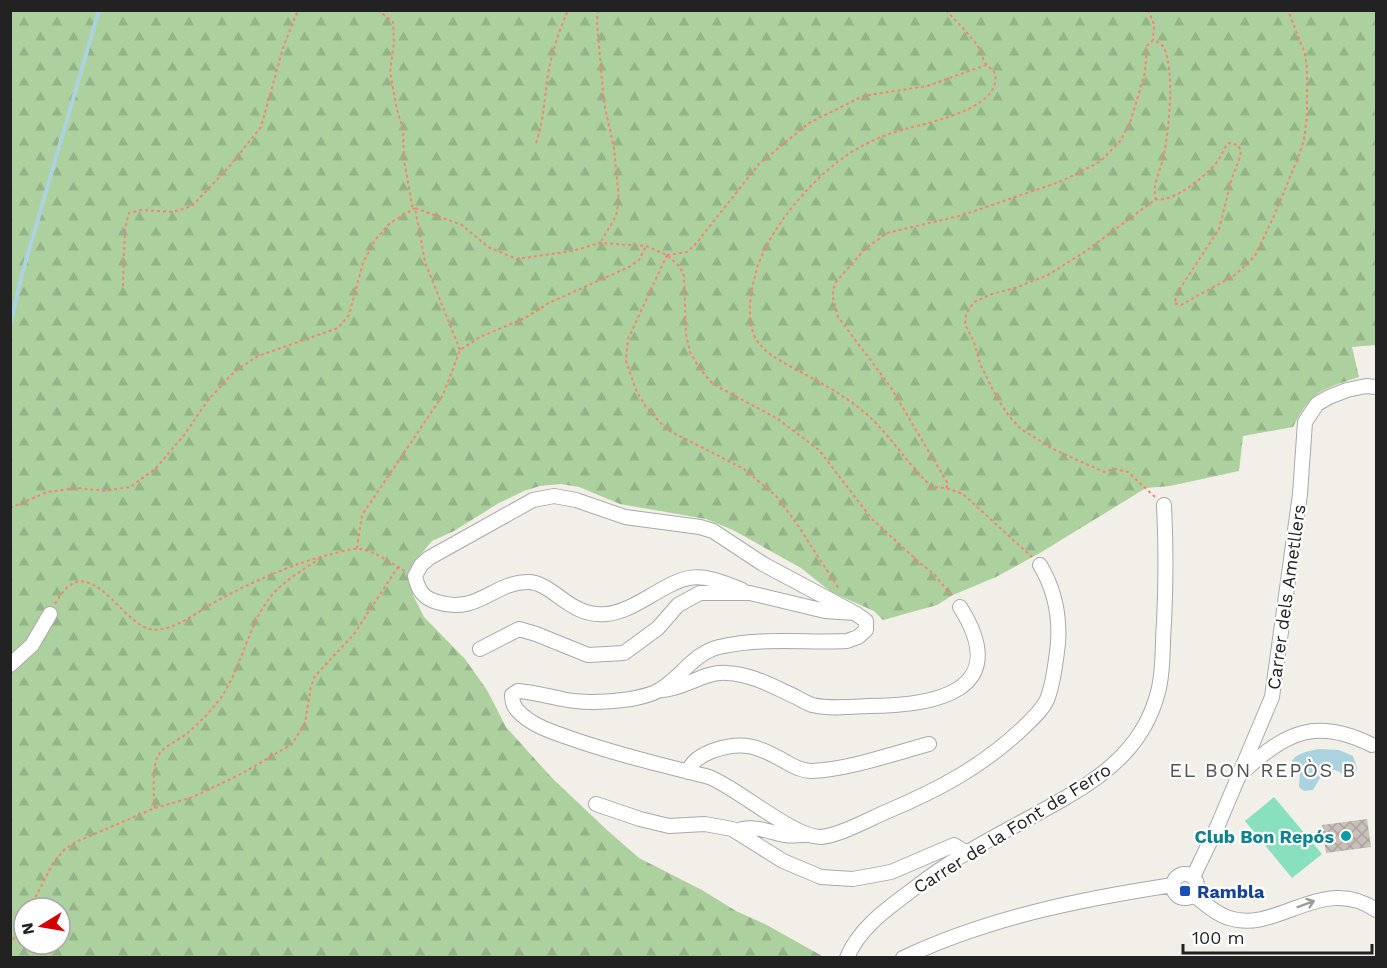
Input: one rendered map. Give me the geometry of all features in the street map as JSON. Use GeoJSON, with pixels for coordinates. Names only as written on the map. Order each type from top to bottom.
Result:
{"type":"FeatureCollection","features":[{"type":"Feature","properties":{"kind":"street","name":"Carrer dels Ametllers"},"geometry":{"type":"LineString","coordinates":[[1193,877],[1240,775],[1272,698],[1300,494],[1305,422],[1317,404],[1329,397],[1366,386],[1377,387]]}},
{"type":"Feature","properties":{"kind":"street"},"geometry":{"type":"LineString","coordinates":[[660,691],[703,652],[754,642],[847,641],[858,637],[866,630],[866,621],[764,564],[713,531],[700,527],[625,517],[576,500],[554,496],[532,500],[429,558],[421,565],[415,576],[420,592],[429,600],[450,606],[476,602],[502,589],[529,582],[540,584],[575,608],[589,613],[606,614],[622,610],[679,579],[692,577],[724,582],[750,594]]}},
{"type":"Feature","properties":{"kind":"street","name":"Carrer de la Font de Ferro"},"geometry":{"type":"LineString","coordinates":[[847,957],[865,929],[934,873],[1067,798],[1110,770],[1130,748],[1149,718],[1159,690],[1167,565],[1164,505]]}},
{"type":"Feature","properties":{"kind":"street"},"geometry":{"type":"LineString","coordinates":[[736,831],[744,828],[758,828],[787,835],[821,837],[923,797],[984,762],[1036,715],[1048,699],[1056,665],[1059,628],[1056,598],[1040,566]]}},
{"type":"Feature","properties":{"kind":"street"},"geometry":{"type":"LineString","coordinates":[[480,649],[519,629],[588,655],[624,653],[658,628],[678,605],[700,593],[750,594],[825,611],[855,613]]}},
{"type":"Feature","properties":{"kind":"street"},"geometry":{"type":"LineString","coordinates":[[810,835],[771,815],[725,783],[612,752],[549,730],[527,719],[517,710],[512,701],[512,695],[518,691],[541,693],[584,702],[615,701],[671,690],[708,675],[724,672],[740,674],[760,681],[812,705],[913,704],[943,697],[964,686],[975,671],[977,657],[975,640],[969,621],[960,607]]}},
{"type":"Feature","properties":{"kind":"street"},"geometry":{"type":"LineString","coordinates":[[10,665],[32,645],[50,614]]}},
{"type":"Feature","properties":{"kind":"street"},"geometry":{"type":"LineString","coordinates":[[1240,775],[1266,751],[1284,739],[1312,731],[1326,730],[1348,734],[1374,743],[1377,759]]}},
{"type":"Feature","properties":{"kind":"street"},"geometry":{"type":"LineString","coordinates":[[688,772],[690,766],[709,752],[738,745],[764,749],[795,768],[808,771],[841,766],[929,744]]}},
{"type":"Feature","properties":{"kind":"street"},"geometry":{"type":"LineString","coordinates":[[596,804],[669,826],[705,824],[736,831],[783,861],[821,877],[853,879],[891,872],[954,845],[967,853]]}},
{"type":"Feature","properties":{"kind":"street"},"geometry":{"type":"LineString","coordinates":[[1182,874],[1193,877],[1197,884],[1194,895],[1180,898],[1174,893],[1173,885],[1176,878],[1182,874]]}},
{"type":"Feature","properties":{"kind":"street"},"geometry":{"type":"LineString","coordinates":[[903,957],[929,945],[1026,915],[1076,902],[1173,885]]}},
{"type":"Feature","properties":{"kind":"street"},"geometry":{"type":"LineString","coordinates":[[1194,895],[1227,918],[1241,920],[1262,918],[1317,900],[1335,897],[1355,900],[1377,910]]}},
{"type":"Feature","properties":{"kind":"path"},"geometry":{"type":"LineString","coordinates":[[123,286],[125,228],[129,213],[141,210],[173,212],[192,206],[228,168],[261,127],[284,48],[298,10]]}},
{"type":"Feature","properties":{"kind":"path"},"geometry":{"type":"LineString","coordinates":[[378,10],[393,22],[394,43],[390,72],[403,129],[404,160],[425,262],[460,350]]}},
{"type":"Feature","properties":{"kind":"path"},"geometry":{"type":"LineString","coordinates":[[536,143],[543,122],[549,70],[560,29],[568,10]]}},
{"type":"Feature","properties":{"kind":"path"},"geometry":{"type":"LineString","coordinates":[[598,10],[604,103],[614,148],[619,200],[616,216],[600,243]]}},
{"type":"Feature","properties":{"kind":"path"},"geometry":{"type":"LineString","coordinates":[[946,10],[969,32],[982,52],[986,64],[993,70],[995,79],[991,93],[983,101],[936,121],[874,140],[837,162],[815,183],[784,220],[763,253],[756,270],[750,302],[752,328],[755,338],[772,356],[841,396],[865,413],[932,487],[946,488],[963,494],[1040,566]]}},
{"type":"Feature","properties":{"kind":"path"},"geometry":{"type":"LineString","coordinates":[[946,488],[947,480],[933,462],[913,422],[896,395],[838,317],[833,298],[836,282],[865,249],[887,233],[963,215],[1062,181],[1101,162],[1121,140],[1131,120],[1145,72],[1147,46],[1153,40],[1154,24],[1148,10]]}},
{"type":"Feature","properties":{"kind":"path"},"geometry":{"type":"LineString","coordinates":[[1164,505],[1128,472],[1115,469],[1104,472],[1053,449],[1021,429],[997,398],[980,364],[974,342],[965,324],[966,314],[975,302],[1048,275],[1086,251],[1156,199],[1170,198],[1188,188],[1215,164],[1229,143],[1238,145],[1241,151],[1219,230],[1181,287],[1174,303],[1181,305],[1235,275],[1255,256],[1304,140],[1307,116],[1307,68],[1305,54],[1288,10]]}},
{"type":"Feature","properties":{"kind":"path"},"geometry":{"type":"LineString","coordinates":[[1153,40],[1159,42],[1164,48],[1170,81],[1167,134],[1162,167],[1155,187],[1156,199]]}},
{"type":"Feature","properties":{"kind":"path"},"geometry":{"type":"LineString","coordinates":[[667,255],[687,252],[694,246],[759,164],[809,123],[863,96],[927,86],[986,64]]}},
{"type":"Feature","properties":{"kind":"path"},"geometry":{"type":"LineString","coordinates":[[10,508],[47,492],[78,488],[105,491],[130,487],[155,469],[185,434],[208,400],[235,371],[258,356],[338,328],[349,315],[363,263],[375,240],[390,223],[414,209],[462,225],[488,247],[518,259],[572,251],[600,243],[646,246],[667,255],[680,267],[684,276],[686,334],[690,351],[710,381],[778,419],[812,443],[872,518],[935,575],[960,607]]}},
{"type":"Feature","properties":{"kind":"path"},"geometry":{"type":"LineString","coordinates":[[357,548],[362,515],[443,395],[460,350],[480,336],[525,318],[549,303],[629,267],[639,260],[646,246]]}},
{"type":"Feature","properties":{"kind":"path"},"geometry":{"type":"LineString","coordinates":[[667,255],[625,350],[626,361],[636,390],[646,407],[666,429],[744,468],[776,496],[843,595]]}},
{"type":"Feature","properties":{"kind":"path"},"geometry":{"type":"LineString","coordinates":[[36,896],[52,863],[65,849],[78,841],[155,807],[192,797],[243,773],[292,744],[305,723],[311,686],[315,676],[354,634],[398,567],[357,548],[324,556],[271,574],[166,629],[146,628],[127,614],[105,591],[94,584],[82,582],[72,584],[64,590],[50,614]]}},
{"type":"Feature","properties":{"kind":"path"},"geometry":{"type":"LineString","coordinates":[[155,807],[153,799],[157,758],[162,751],[199,723],[225,693],[235,675],[261,612],[272,595],[283,584],[324,556]]}},
{"type":"Feature","properties":{"kind":"green space"},"geometry":{"type":"Polygon","coordinates":[[[10,11],[1376,11],[1376,345],[1352,347],[1359,377],[1326,389],[1312,398],[1293,427],[1243,436],[1239,471],[1170,486],[1146,488],[1040,553],[996,577],[953,595],[937,605],[883,620],[874,611],[831,592],[801,568],[733,530],[706,519],[620,504],[579,487],[561,484],[540,486],[499,503],[454,531],[432,541],[418,558],[413,575],[413,595],[424,617],[465,659],[487,690],[506,727],[552,778],[639,858],[824,957],[11,957],[10,11]]]}},
{"type":"Feature","properties":{"kind":"green space"},"geometry":{"type":"Polygon","coordinates":[[[1274,797],[1322,854],[1292,878],[1245,821],[1274,797]]]}},
{"type":"Feature","properties":{"kind":"water"},"geometry":{"type":"Polygon","coordinates":[[[1319,749],[1339,750],[1353,756],[1357,768],[1354,776],[1346,776],[1329,770],[1313,790],[1304,791],[1299,787],[1300,770],[1293,768],[1290,764],[1298,755],[1319,749]]]}},
{"type":"Feature","properties":{"kind":"building","name":"Club Bon Repós"},"geometry":{"type":"Polygon","coordinates":[[[1367,819],[1371,847],[1326,853],[1322,825],[1367,819]]]}},
{"type":"Feature","properties":{"kind":"waterway"},"geometry":{"type":"LineString","coordinates":[[10,326],[22,274],[99,10]]}},
{"type":"Feature","properties":{"kind":"place","name":"Club Bon Repós"},"geometry":{"type":"Point","coordinates":[1346,836]}},
{"type":"Feature","properties":{"kind":"place","name":"Rambla"},"geometry":{"type":"Point","coordinates":[1185,891]}},
{"type":"Feature","properties":{"kind":"district","name":"EL BON REPÒS B"},"geometry":{"type":"Point","coordinates":[1263,770]}}]}
